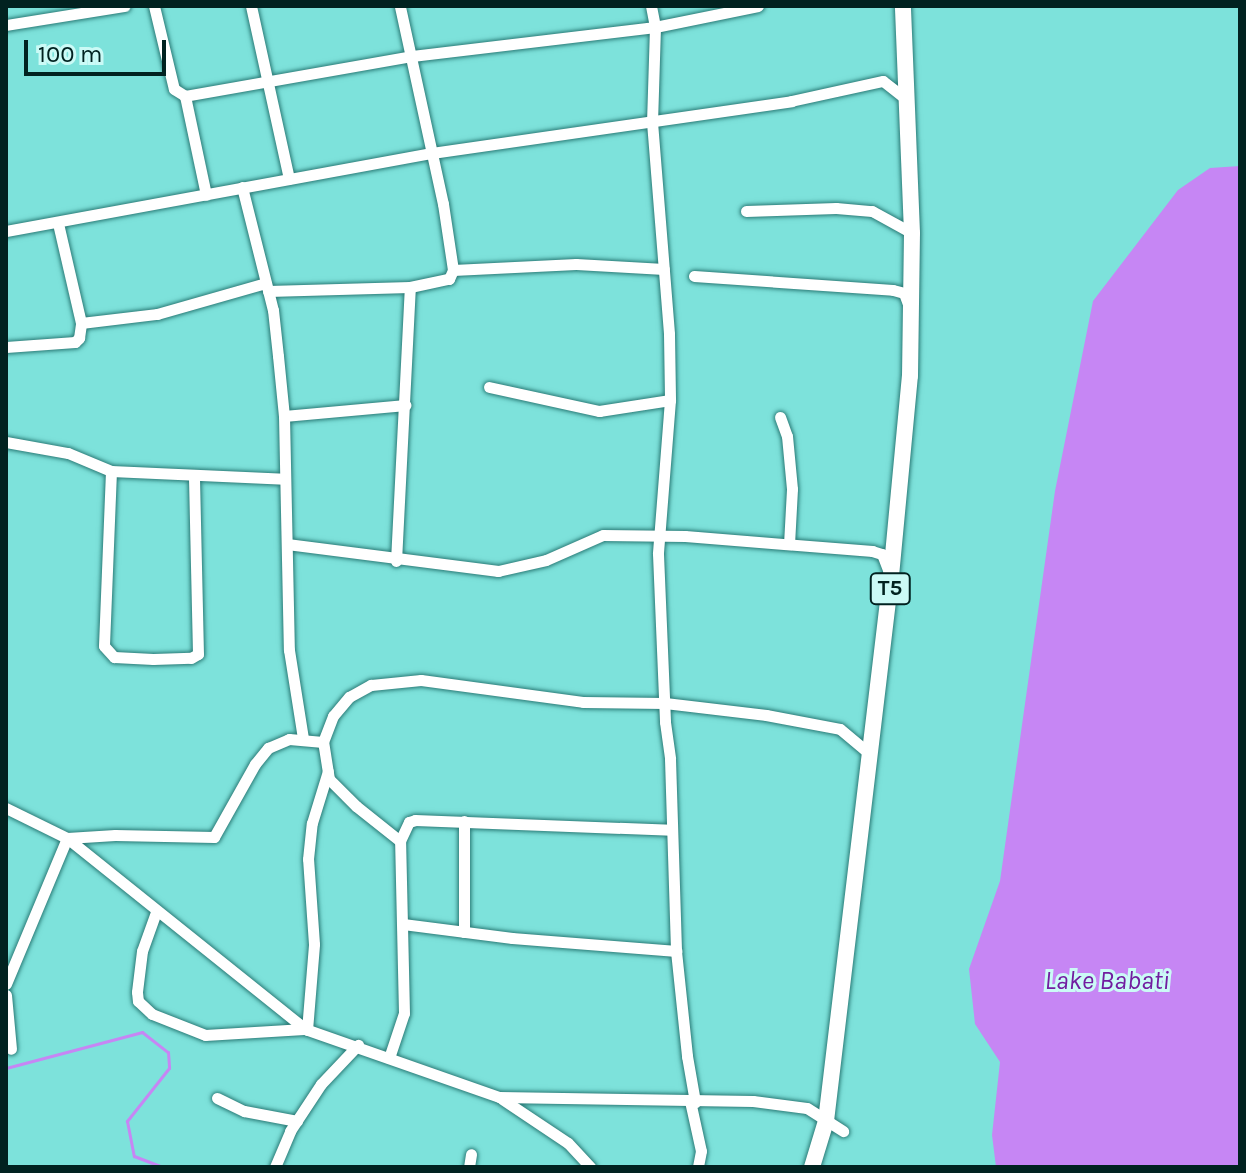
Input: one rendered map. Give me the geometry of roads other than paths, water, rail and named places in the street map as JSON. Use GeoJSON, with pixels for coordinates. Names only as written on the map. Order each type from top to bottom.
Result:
{"type":"FeatureCollection","features":[{"type":"Feature","properties":{"kind":"highway","name":"T5"},"geometry":{"type":"LineString","coordinates":[[812,1167],[826,1121],[906,431],[912,316],[912,233],[903,6]]}},
{"type":"Feature","properties":{"kind":"street"},"geometry":{"type":"LineString","coordinates":[[6,25],[124,6]]}},
{"type":"Feature","properties":{"kind":"street"},"geometry":{"type":"LineString","coordinates":[[154,6],[174,89],[185,96],[412,56],[655,27],[758,6]]}},
{"type":"Feature","properties":{"kind":"street"},"geometry":{"type":"LineString","coordinates":[[251,6],[289,179]]}},
{"type":"Feature","properties":{"kind":"street"},"geometry":{"type":"LineString","coordinates":[[81,323],[157,314],[267,287],[410,287],[447,281],[453,270],[432,153],[400,6]]}},
{"type":"Feature","properties":{"kind":"street"},"geometry":{"type":"LineString","coordinates":[[651,6],[655,27],[652,122],[664,269],[670,400],[658,535],[676,951],[701,1151],[698,1167]]}},
{"type":"Feature","properties":{"kind":"street"},"geometry":{"type":"LineString","coordinates":[[6,231],[432,153],[791,101],[883,81],[907,100]]}},
{"type":"Feature","properties":{"kind":"street"},"geometry":{"type":"LineString","coordinates":[[185,96],[206,195]]}},
{"type":"Feature","properties":{"kind":"street"},"geometry":{"type":"LineString","coordinates":[[242,187],[267,287],[284,416],[289,650],[303,738]]}},
{"type":"Feature","properties":{"kind":"street"},"geometry":{"type":"LineString","coordinates":[[746,211],[836,208],[872,211],[912,233]]}},
{"type":"Feature","properties":{"kind":"street"},"geometry":{"type":"LineString","coordinates":[[6,347],[75,342],[79,338],[81,323],[58,223]]}},
{"type":"Feature","properties":{"kind":"street"},"geometry":{"type":"LineString","coordinates":[[453,270],[576,264],[664,269]]}},
{"type":"Feature","properties":{"kind":"street"},"geometry":{"type":"LineString","coordinates":[[694,276],[893,290],[904,293],[912,316]]}},
{"type":"Feature","properties":{"kind":"street"},"geometry":{"type":"LineString","coordinates":[[396,561],[410,287]]}},
{"type":"Feature","properties":{"kind":"street"},"geometry":{"type":"LineString","coordinates":[[489,387],[599,411],[670,400]]}},
{"type":"Feature","properties":{"kind":"street"},"geometry":{"type":"LineString","coordinates":[[284,416],[406,405]]}},
{"type":"Feature","properties":{"kind":"street"},"geometry":{"type":"LineString","coordinates":[[780,417],[787,436],[792,489],[789,544]]}},
{"type":"Feature","properties":{"kind":"street"},"geometry":{"type":"LineString","coordinates":[[6,442],[68,453],[111,471],[284,479]]}},
{"type":"Feature","properties":{"kind":"street"},"geometry":{"type":"LineString","coordinates":[[111,471],[104,646],[114,657],[153,659],[191,658],[198,654],[194,475]]}},
{"type":"Feature","properties":{"kind":"street"},"geometry":{"type":"LineString","coordinates":[[287,544],[396,561],[498,571],[546,560],[603,535],[658,535],[882,554],[891,576]]}},
{"type":"Feature","properties":{"kind":"street"},"geometry":{"type":"LineString","coordinates":[[400,841],[335,786],[328,771],[323,742],[333,716],[349,697],[371,685],[395,681],[446,681],[583,702],[665,703],[766,715],[840,729],[870,754]]}},
{"type":"Feature","properties":{"kind":"street"},"geometry":{"type":"LineString","coordinates":[[67,838],[115,835],[214,837],[260,756],[275,744],[303,738],[323,742]]}},
{"type":"Feature","properties":{"kind":"street"},"geometry":{"type":"LineString","coordinates":[[306,1030],[314,944],[308,859],[312,823],[328,771]]}},
{"type":"Feature","properties":{"kind":"street"},"geometry":{"type":"LineString","coordinates":[[6,808],[67,838],[306,1030]]}},
{"type":"Feature","properties":{"kind":"street"},"geometry":{"type":"LineString","coordinates":[[389,1058],[404,1013],[400,841],[409,822],[464,821],[671,830]]}},
{"type":"Feature","properties":{"kind":"street"},"geometry":{"type":"LineString","coordinates":[[464,821],[464,932]]}},
{"type":"Feature","properties":{"kind":"street"},"geometry":{"type":"LineString","coordinates":[[6,984],[67,838]]}},
{"type":"Feature","properties":{"kind":"street"},"geometry":{"type":"LineString","coordinates":[[156,912],[142,951],[137,992],[138,1001],[152,1014],[205,1035],[306,1030],[358,1045],[499,1097],[568,1143],[590,1167]]}},
{"type":"Feature","properties":{"kind":"street"},"geometry":{"type":"LineString","coordinates":[[403,924],[676,951]]}},
{"type":"Feature","properties":{"kind":"street"},"geometry":{"type":"LineString","coordinates":[[6,995],[11,1049]]}},
{"type":"Feature","properties":{"kind":"street"},"geometry":{"type":"LineString","coordinates":[[275,1167],[297,1121],[321,1084],[358,1045]]}},
{"type":"Feature","properties":{"kind":"street"},"geometry":{"type":"LineString","coordinates":[[499,1097],[753,1101],[807,1108],[843,1131]]}},
{"type":"Feature","properties":{"kind":"street"},"geometry":{"type":"LineString","coordinates":[[217,1098],[244,1111],[297,1121]]}},
{"type":"Feature","properties":{"kind":"street"},"geometry":{"type":"LineString","coordinates":[[469,1167],[471,1154]]}},
{"type":"Feature","properties":{"kind":"water","name":"Lake Babati"},"geometry":{"type":"Polygon","coordinates":[[[1240,166],[1240,1167],[996,1167],[992,1135],[1000,1062],[975,1024],[969,969],[1000,881],[1055,491],[1093,301],[1178,190],[1210,168],[1240,166]]]}},
{"type":"Feature","properties":{"kind":"waterway"},"geometry":{"type":"LineString","coordinates":[[6,1068],[142,1032],[168,1052],[169,1068],[127,1121],[134,1156],[162,1167]]}}]}
